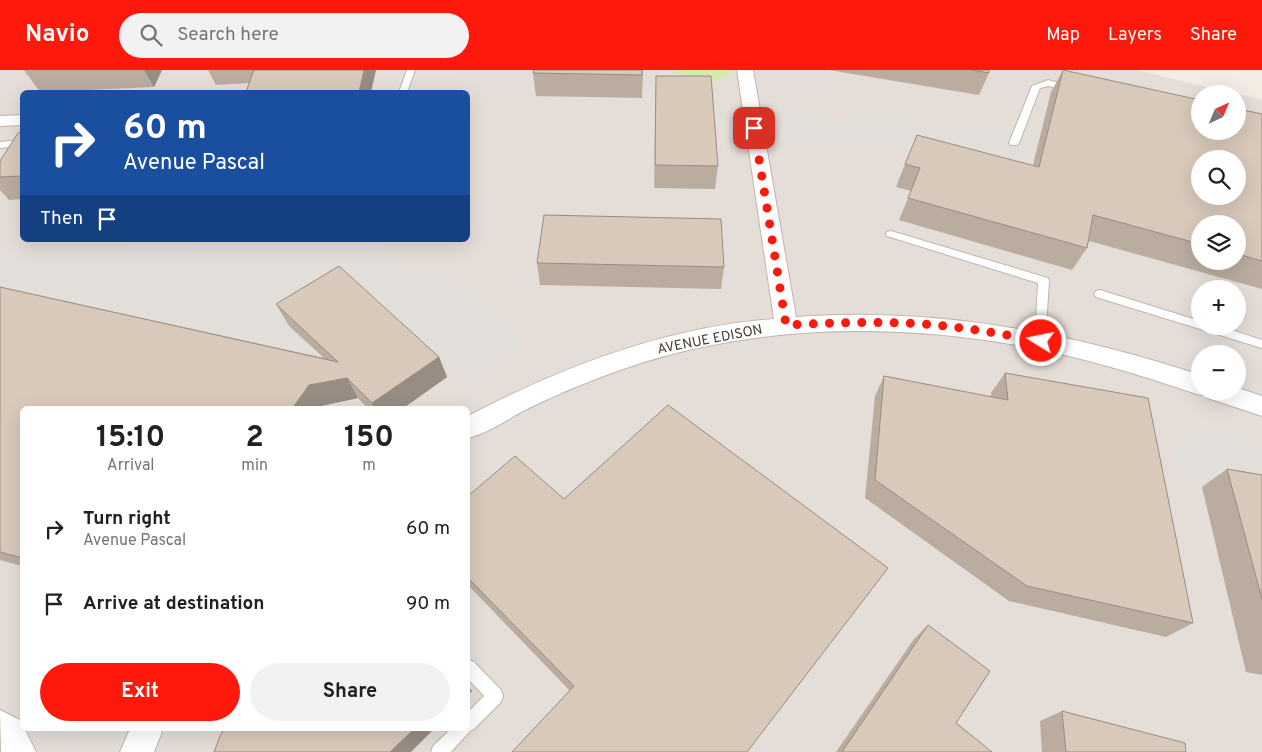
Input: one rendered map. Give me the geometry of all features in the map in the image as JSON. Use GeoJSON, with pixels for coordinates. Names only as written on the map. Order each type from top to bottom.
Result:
{"type":"FeatureCollection","features":[{"type":"Feature","properties":{"kind":"street"},"geometry":{"type":"LineString","coordinates":[[745,70],[786,325]]}},
{"type":"Feature","properties":{"kind":"street"},"geometry":{"type":"LineString","coordinates":[[0,121],[20,120]]}},
{"type":"Feature","properties":{"kind":"street","name":"AVENUE EDISON"},"geometry":{"type":"LineString","coordinates":[[470,427],[534,394],[575,376],[634,356],[696,340],[786,325],[851,322],[922,324],[982,330],[1041,341],[1139,365],[1191,383]]}},
{"type":"Feature","properties":{"kind":"street"},"geometry":{"type":"LineString","coordinates":[[1244,400],[1262,406]]}},
{"type":"Feature","properties":{"kind":"street"},"geometry":{"type":"LineString","coordinates":[[137,752],[146,731]]}},
{"type":"Feature","properties":{"kind":"lane"},"geometry":{"type":"LineString","coordinates":[[404,90],[412,70]]}},
{"type":"Feature","properties":{"kind":"lane"},"geometry":{"type":"LineString","coordinates":[[1014,143],[1036,86],[1048,83],[1084,91]]}},
{"type":"Feature","properties":{"kind":"lane"},"geometry":{"type":"LineString","coordinates":[[0,145],[20,148]]}},
{"type":"Feature","properties":{"kind":"lane"},"geometry":{"type":"LineString","coordinates":[[891,234],[1044,281],[1041,341]]}},
{"type":"Feature","properties":{"kind":"lane"},"geometry":{"type":"LineString","coordinates":[[1100,294],[1191,322]]}},
{"type":"Feature","properties":{"kind":"lane"},"geometry":{"type":"LineString","coordinates":[[1234,335],[1262,344]]}},
{"type":"Feature","properties":{"kind":"lane"},"geometry":{"type":"LineString","coordinates":[[470,670],[495,696],[470,722]]}},
{"type":"Feature","properties":{"kind":"lane"},"geometry":{"type":"LineString","coordinates":[[439,752],[460,731]]}},
{"type":"Feature","properties":{"kind":"shaded area"},"geometry":{"type":"Polygon","coordinates":[[[0,70],[1136,70],[1198,85],[1191,85],[1191,140],[1246,140],[1246,96],[1262,100],[1262,752],[0,752],[0,70]]]}},
{"type":"Feature","properties":{"kind":"shaded area"},"geometry":{"type":"Polygon","coordinates":[[[785,115],[1033,129],[1019,179],[905,148],[787,143],[785,115]]]}},
{"type":"Feature","properties":{"kind":"shaded area"},"geometry":{"type":"Polygon","coordinates":[[[189,242],[376,242],[418,278],[436,267],[525,342],[467,385],[353,282],[284,325],[307,347],[294,366],[0,298],[0,259],[189,242]]]}},
{"type":"Feature","properties":{"kind":"shaded area"},"geometry":{"type":"Polygon","coordinates":[[[1197,423],[1262,445],[1262,490],[1176,473],[1172,437],[1196,443],[1197,423]]]}},
{"type":"Feature","properties":{"kind":"green space"},"geometry":{"type":"Polygon","coordinates":[[[671,70],[730,70],[731,73],[709,84],[671,70]]]}},
{"type":"Feature","properties":{"kind":"building"},"geometry":{"type":"Polygon","coordinates":[[[254,70],[364,70],[359,90],[247,90],[254,70]]]}},
{"type":"Feature","properties":{"kind":"building"},"geometry":{"type":"Polygon","coordinates":[[[534,70],[642,70],[642,75],[533,73],[534,70]]]}},
{"type":"Feature","properties":{"kind":"building"},"geometry":{"type":"Polygon","coordinates":[[[972,70],[989,70],[989,73],[972,70]]]}},
{"type":"Feature","properties":{"kind":"building"},"geometry":{"type":"Polygon","coordinates":[[[1063,70],[1191,98],[1191,140],[1246,140],[1246,111],[1262,114],[1262,261],[1246,256],[1246,215],[1191,215],[1191,242],[1093,215],[1087,248],[908,198],[920,168],[905,164],[917,135],[1039,167],[1063,70]]]}},
{"type":"Feature","properties":{"kind":"building"},"geometry":{"type":"Polygon","coordinates":[[[656,76],[711,76],[718,166],[655,165],[656,76]]]}},
{"type":"Feature","properties":{"kind":"building"},"geometry":{"type":"Polygon","coordinates":[[[20,132],[20,176],[0,177],[0,161],[20,132]]]}},
{"type":"Feature","properties":{"kind":"building"},"geometry":{"type":"Polygon","coordinates":[[[544,215],[721,219],[724,267],[537,263],[544,215]]]}},
{"type":"Feature","properties":{"kind":"building"},"geometry":{"type":"Polygon","coordinates":[[[339,266],[439,357],[372,403],[347,378],[309,385],[294,406],[20,406],[20,557],[0,552],[0,287],[338,362],[276,304],[339,266]]]}},
{"type":"Feature","properties":{"kind":"building"},"geometry":{"type":"Polygon","coordinates":[[[1005,373],[1148,398],[1193,623],[1027,586],[875,480],[884,376],[1008,400],[1005,373]]]}},
{"type":"Feature","properties":{"kind":"building"},"geometry":{"type":"Polygon","coordinates":[[[668,405],[888,568],[747,752],[512,752],[574,686],[470,580],[470,494],[515,456],[564,499],[668,405]]]}},
{"type":"Feature","properties":{"kind":"building"},"geometry":{"type":"Polygon","coordinates":[[[1227,469],[1262,475],[1262,599],[1227,469]]]}},
{"type":"Feature","properties":{"kind":"building"},"geometry":{"type":"Polygon","coordinates":[[[928,625],[990,671],[956,723],[992,752],[842,752],[928,625]]]}},
{"type":"Feature","properties":{"kind":"building"},"geometry":{"type":"Polygon","coordinates":[[[1062,711],[1185,743],[1186,752],[1066,752],[1062,711]]]}},
{"type":"Feature","properties":{"kind":"building"},"geometry":{"type":"Polygon","coordinates":[[[223,731],[412,731],[390,752],[214,752],[223,731]]]}},
{"type":"Feature","properties":{"kind":"route"},"geometry":{"type":"LineString","coordinates":[[754,128],[786,325],[851,322],[922,324],[982,330],[1041,341]]}}]}
